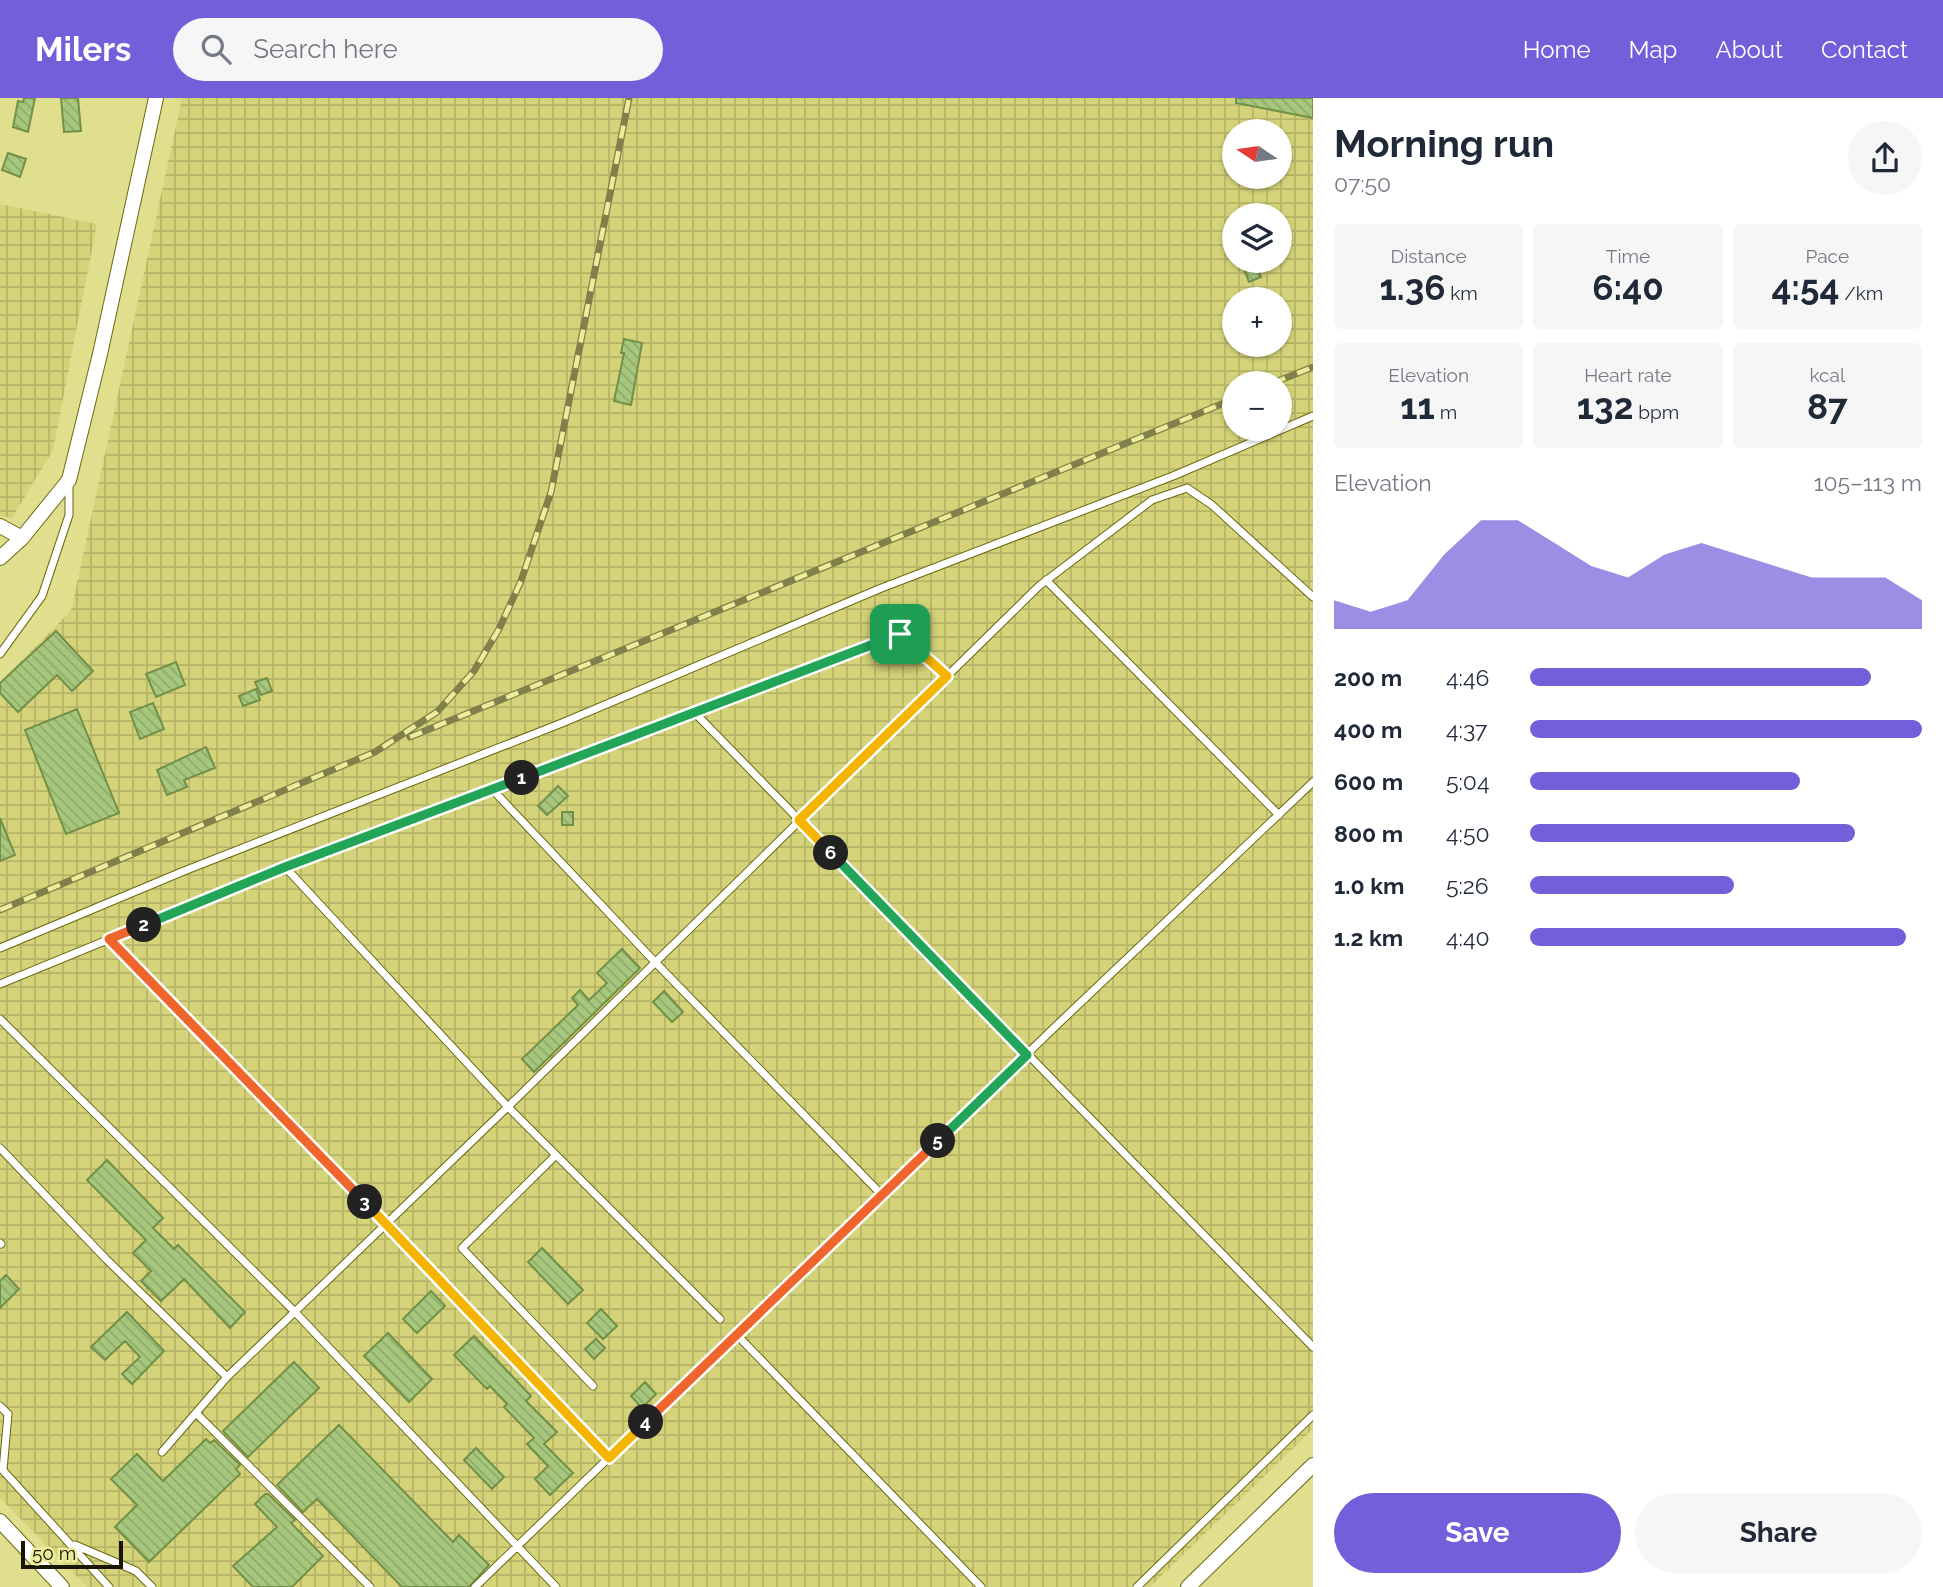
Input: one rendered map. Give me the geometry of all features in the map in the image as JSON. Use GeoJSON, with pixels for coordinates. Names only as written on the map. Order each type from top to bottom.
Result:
{"type":"FeatureCollection","features":[{"type":"Feature","properties":{"kind":"street"},"geometry":{"type":"LineString","coordinates":[[0,558],[22,538],[69,480],[100,354],[156,98]]}},
{"type":"Feature","properties":{"kind":"street"},"geometry":{"type":"LineString","coordinates":[[0,526],[22,538]]}},
{"type":"Feature","properties":{"kind":"street"},"geometry":{"type":"LineString","coordinates":[[1188,1587],[1313,1465]]}},
{"type":"Feature","properties":{"kind":"street"},"geometry":{"type":"LineString","coordinates":[[0,1521],[62,1587]]}},
{"type":"Feature","properties":{"kind":"lane"},"geometry":{"type":"LineString","coordinates":[[0,948],[184,871],[562,723],[879,589],[1173,475],[1313,416]]}},
{"type":"Feature","properties":{"kind":"lane"},"geometry":{"type":"LineString","coordinates":[[0,654],[42,596],[68,516],[69,480]]}},
{"type":"Feature","properties":{"kind":"lane"},"geometry":{"type":"LineString","coordinates":[[162,1452],[228,1377],[1046,580],[1152,500],[1187,488],[1212,505],[1313,597]]}},
{"type":"Feature","properties":{"kind":"lane"},"geometry":{"type":"LineString","coordinates":[[1046,580],[1279,815]]}},
{"type":"Feature","properties":{"kind":"lane"},"geometry":{"type":"LineString","coordinates":[[0,984],[285,867],[900,634],[947,676]]}},
{"type":"Feature","properties":{"kind":"lane"},"geometry":{"type":"LineString","coordinates":[[695,713],[1313,1347]]}},
{"type":"Feature","properties":{"kind":"lane"},"geometry":{"type":"LineString","coordinates":[[475,1587],[1313,782]]}},
{"type":"Feature","properties":{"kind":"lane"},"geometry":{"type":"LineString","coordinates":[[492,789],[655,962],[882,1195]]}},
{"type":"Feature","properties":{"kind":"lane"},"geometry":{"type":"LineString","coordinates":[[285,867],[508,1107],[720,1319]]}},
{"type":"Feature","properties":{"kind":"lane"},"geometry":{"type":"LineString","coordinates":[[109,939],[387,1224],[609,1458]]}},
{"type":"Feature","properties":{"kind":"lane"},"geometry":{"type":"LineString","coordinates":[[0,1019],[295,1312],[556,1587]]}},
{"type":"Feature","properties":{"kind":"lane"},"geometry":{"type":"LineString","coordinates":[[0,1148],[106,1259],[228,1377]]}},
{"type":"Feature","properties":{"kind":"lane"},"geometry":{"type":"LineString","coordinates":[[556,1155],[462,1248],[593,1385]]}},
{"type":"Feature","properties":{"kind":"lane"},"geometry":{"type":"LineString","coordinates":[[737,1335],[981,1587]]}},
{"type":"Feature","properties":{"kind":"lane"},"geometry":{"type":"LineString","coordinates":[[0,1406],[8,1415],[1,1468],[109,1587]]}},
{"type":"Feature","properties":{"kind":"lane"},"geometry":{"type":"LineString","coordinates":[[196,1413],[370,1587]]}},
{"type":"Feature","properties":{"kind":"lane"},"geometry":{"type":"LineString","coordinates":[[1137,1587],[1313,1415]]}},
{"type":"Feature","properties":{"kind":"lane"},"geometry":{"type":"LineString","coordinates":[[71,1543],[136,1571],[152,1587]]}},
{"type":"Feature","properties":{"kind":"shaded area"},"geometry":{"type":"Polygon","coordinates":[[[182,98],[1313,98],[1313,1429],[1150,1587],[87,1587],[0,1498],[0,682],[71,611],[182,98]]]}},
{"type":"Feature","properties":{"kind":"shaded area"},"geometry":{"type":"Polygon","coordinates":[[[0,204],[97,224],[53,450],[12,518],[0,516],[0,204]]]}},
{"type":"Feature","properties":{"kind":"building"},"geometry":{"type":"Polygon","coordinates":[[[24,98],[35,98],[28,132],[13,127],[18,101],[23,102],[24,98]]]}},
{"type":"Feature","properties":{"kind":"building"},"geometry":{"type":"Polygon","coordinates":[[[61,98],[78,98],[81,131],[64,132],[61,98]]]}},
{"type":"Feature","properties":{"kind":"building"},"geometry":{"type":"Polygon","coordinates":[[[1236,98],[1313,98],[1313,118],[1236,103],[1236,98]]]}},
{"type":"Feature","properties":{"kind":"building"},"geometry":{"type":"Polygon","coordinates":[[[8,153],[26,159],[20,177],[2,170],[8,153]]]}},
{"type":"Feature","properties":{"kind":"building"},"geometry":{"type":"Polygon","coordinates":[[[1246,273],[1260,273],[1261,277],[1249,282],[1246,273]]]}},
{"type":"Feature","properties":{"kind":"building"},"geometry":{"type":"Polygon","coordinates":[[[624,339],[642,343],[631,405],[614,401],[624,353],[621,353],[624,339]]]}},
{"type":"Feature","properties":{"kind":"building"},"geometry":{"type":"Polygon","coordinates":[[[56,631],[93,671],[72,691],[57,675],[18,712],[0,693],[0,683],[56,631]]]}},
{"type":"Feature","properties":{"kind":"building"},"geometry":{"type":"Polygon","coordinates":[[[176,662],[185,685],[156,697],[146,674],[176,662]]]}},
{"type":"Feature","properties":{"kind":"building"},"geometry":{"type":"Polygon","coordinates":[[[267,678],[272,691],[261,695],[255,682],[267,678]]]}},
{"type":"Feature","properties":{"kind":"building"},"geometry":{"type":"Polygon","coordinates":[[[256,689],[260,700],[243,706],[239,696],[256,689]]]}},
{"type":"Feature","properties":{"kind":"building"},"geometry":{"type":"Polygon","coordinates":[[[153,703],[164,729],[140,739],[130,712],[153,703]]]}},
{"type":"Feature","properties":{"kind":"building"},"geometry":{"type":"Polygon","coordinates":[[[77,709],[119,813],[66,834],[25,730],[77,709]]]}},
{"type":"Feature","properties":{"kind":"building"},"geometry":{"type":"Polygon","coordinates":[[[206,747],[215,768],[184,780],[187,787],[167,795],[157,770],[206,747]]]}},
{"type":"Feature","properties":{"kind":"building"},"geometry":{"type":"Polygon","coordinates":[[[558,786],[568,796],[547,815],[538,806],[558,786]]]}},
{"type":"Feature","properties":{"kind":"building"},"geometry":{"type":"Polygon","coordinates":[[[562,812],[573,812],[573,825],[562,825],[562,812]]]}},
{"type":"Feature","properties":{"kind":"building"},"geometry":{"type":"Polygon","coordinates":[[[0,818],[15,855],[0,861],[0,818]]]}},
{"type":"Feature","properties":{"kind":"building"},"geometry":{"type":"Polygon","coordinates":[[[622,949],[640,968],[534,1072],[522,1059],[578,1005],[572,998],[580,990],[589,1000],[607,983],[597,973],[622,949]]]}},
{"type":"Feature","properties":{"kind":"building"},"geometry":{"type":"Polygon","coordinates":[[[664,991],[683,1012],[672,1022],[653,1002],[664,991]]]}},
{"type":"Feature","properties":{"kind":"building"},"geometry":{"type":"Polygon","coordinates":[[[107,1160],[163,1218],[153,1228],[174,1249],[178,1245],[245,1312],[230,1328],[184,1279],[161,1301],[141,1281],[151,1271],[133,1253],[146,1240],[87,1180],[107,1160]]]}},
{"type":"Feature","properties":{"kind":"building"},"geometry":{"type":"Polygon","coordinates":[[[542,1248],[583,1290],[568,1304],[528,1262],[542,1248]]]}},
{"type":"Feature","properties":{"kind":"building"},"geometry":{"type":"Polygon","coordinates":[[[6,1275],[19,1289],[0,1308],[0,1281],[6,1275]]]}},
{"type":"Feature","properties":{"kind":"building"},"geometry":{"type":"Polygon","coordinates":[[[431,1291],[445,1306],[417,1333],[403,1319],[431,1291]]]}},
{"type":"Feature","properties":{"kind":"building"},"geometry":{"type":"Polygon","coordinates":[[[601,1309],[617,1326],[603,1339],[587,1323],[601,1309]]]}},
{"type":"Feature","properties":{"kind":"building"},"geometry":{"type":"Polygon","coordinates":[[[127,1312],[164,1351],[132,1384],[122,1374],[140,1357],[125,1341],[105,1360],[91,1347],[127,1312]]]}},
{"type":"Feature","properties":{"kind":"building"},"geometry":{"type":"Polygon","coordinates":[[[388,1333],[432,1379],[409,1402],[364,1356],[388,1333]]]}},
{"type":"Feature","properties":{"kind":"building"},"geometry":{"type":"Polygon","coordinates":[[[474,1336],[531,1396],[526,1401],[557,1432],[544,1444],[573,1473],[550,1495],[535,1479],[548,1466],[527,1444],[534,1438],[504,1407],[507,1404],[490,1386],[487,1389],[454,1355],[474,1336]]]}},
{"type":"Feature","properties":{"kind":"building"},"geometry":{"type":"Polygon","coordinates":[[[596,1339],[605,1348],[594,1359],[585,1349],[596,1339]]]}},
{"type":"Feature","properties":{"kind":"building"},"geometry":{"type":"Polygon","coordinates":[[[294,1362],[319,1388],[248,1457],[223,1431],[294,1362]]]}},
{"type":"Feature","properties":{"kind":"building"},"geometry":{"type":"Polygon","coordinates":[[[645,1382],[656,1394],[642,1408],[631,1396],[645,1382]]]}},
{"type":"Feature","properties":{"kind":"building"},"geometry":{"type":"Polygon","coordinates":[[[339,1425],[453,1542],[459,1535],[489,1565],[469,1587],[402,1587],[317,1499],[303,1512],[277,1485],[339,1425]]]}},
{"type":"Feature","properties":{"kind":"building"},"geometry":{"type":"Polygon","coordinates":[[[206,1439],[210,1443],[214,1440],[240,1465],[236,1469],[240,1474],[149,1562],[115,1527],[137,1505],[111,1479],[137,1454],[163,1481],[206,1439]]]}},
{"type":"Feature","properties":{"kind":"building"},"geometry":{"type":"Polygon","coordinates":[[[476,1448],[504,1477],[492,1489],[464,1460],[476,1448]]]}},
{"type":"Feature","properties":{"kind":"building"},"geometry":{"type":"Polygon","coordinates":[[[265,1494],[295,1520],[291,1523],[323,1556],[292,1587],[253,1587],[233,1566],[277,1527],[255,1504],[265,1494]]]}},
{"type":"Feature","properties":{"kind":"railway"},"geometry":{"type":"LineString","coordinates":[[0,910],[375,752],[437,712],[474,671],[499,629],[521,581],[551,492],[629,98]]}},
{"type":"Feature","properties":{"kind":"railway"},"geometry":{"type":"LineString","coordinates":[[1292,375],[1313,367]]}},
{"type":"Feature","properties":{"kind":"railway"},"geometry":{"type":"LineString","coordinates":[[410,737],[1222,404]]}},
{"type":"Feature","properties":{"kind":"route"},"geometry":{"type":"LineString","coordinates":[[900,634],[947,676],[799,820],[1027,1055],[609,1458],[387,1224],[109,939],[285,867],[900,634]]}}]}
